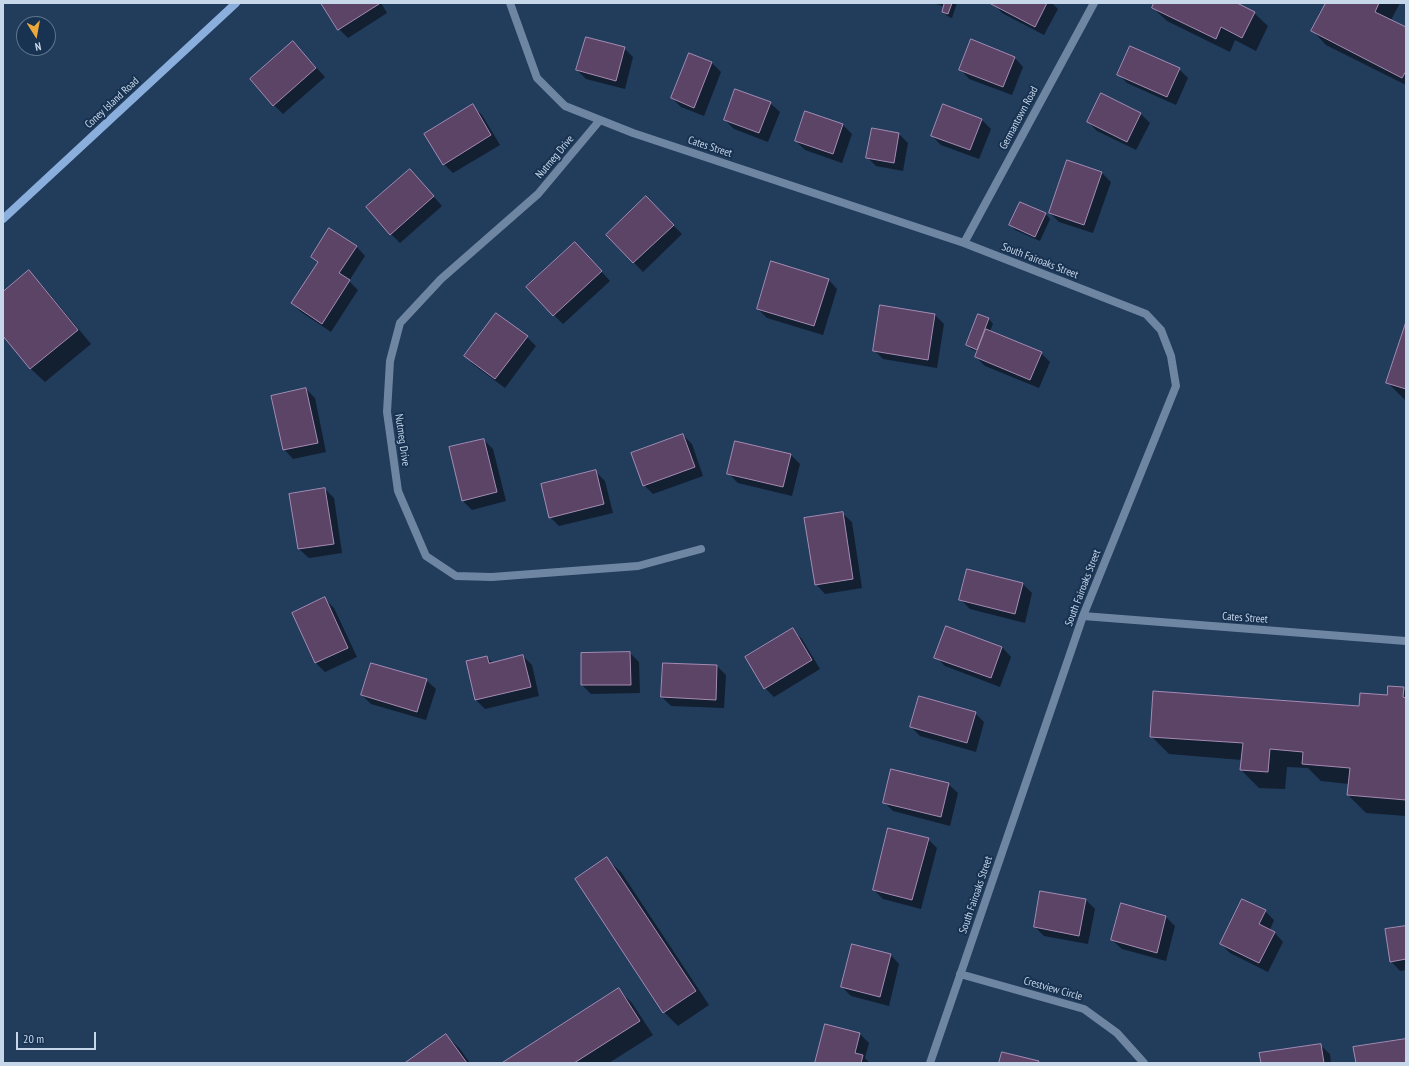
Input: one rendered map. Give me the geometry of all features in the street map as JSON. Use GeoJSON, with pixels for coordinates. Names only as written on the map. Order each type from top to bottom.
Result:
{"type":"FeatureCollection","features":[{"type":"Feature","properties":{"kind":"street","name":"Coney Island Road"},"geometry":{"type":"LineString","coordinates":[[3,219],[236,3]]}},
{"type":"Feature","properties":{"kind":"street","name":"Cates Street"},"geometry":{"type":"LineString","coordinates":[[510,3],[537,78],[565,106],[634,133],[964,243]]}},
{"type":"Feature","properties":{"kind":"street","name":"Germantown Road"},"geometry":{"type":"LineString","coordinates":[[964,243],[1094,3]]}},
{"type":"Feature","properties":{"kind":"street","name":"Nutmeg Drive"},"geometry":{"type":"LineString","coordinates":[[600,120],[538,194],[441,279],[400,323],[390,361],[387,412],[398,491],[426,556],[456,576],[492,577],[638,566],[701,548]]}},
{"type":"Feature","properties":{"kind":"street","name":"South Fairoaks Street"},"geometry":{"type":"LineString","coordinates":[[930,1063],[1083,616],[1176,386],[1171,356],[1162,330],[1146,314],[964,243]]}},
{"type":"Feature","properties":{"kind":"street","name":"Cates Street"},"geometry":{"type":"LineString","coordinates":[[1083,616],[1406,641]]}},
{"type":"Feature","properties":{"kind":"street","name":"Crestview Circle"},"geometry":{"type":"LineString","coordinates":[[960,974],[1084,1009],[1118,1033],[1144,1063]]}},
{"type":"Feature","properties":{"kind":"building"},"geometry":{"type":"Polygon","coordinates":[[[321,3],[378,3],[379,4],[338,30],[321,3]]]}},
{"type":"Feature","properties":{"kind":"building"},"geometry":{"type":"Polygon","coordinates":[[[941,3],[952,3],[948,14],[942,12],[944,4],[941,3]]]}},
{"type":"Feature","properties":{"kind":"building"},"geometry":{"type":"Polygon","coordinates":[[[1047,3],[1035,27],[991,4],[1047,3]]]}},
{"type":"Feature","properties":{"kind":"building"},"geometry":{"type":"Polygon","coordinates":[[[1154,3],[1237,3],[1255,12],[1242,38],[1221,27],[1216,39],[1152,8],[1154,3]]]}},
{"type":"Feature","properties":{"kind":"building"},"geometry":{"type":"Polygon","coordinates":[[[1326,3],[1379,3],[1375,12],[1406,27],[1406,71],[1402,78],[1311,31],[1326,3]]]}},
{"type":"Feature","properties":{"kind":"building"},"geometry":{"type":"Polygon","coordinates":[[[586,37],[625,47],[616,81],[576,70],[586,37]]]}},
{"type":"Feature","properties":{"kind":"building"},"geometry":{"type":"Polygon","coordinates":[[[971,39],[1015,57],[1003,87],[959,70],[971,39]]]}},
{"type":"Feature","properties":{"kind":"building"},"geometry":{"type":"Polygon","coordinates":[[[293,41],[316,68],[273,106],[250,79],[293,41]]]}},
{"type":"Feature","properties":{"kind":"building"},"geometry":{"type":"Polygon","coordinates":[[[1130,46],[1180,68],[1167,97],[1117,75],[1130,46]]]}},
{"type":"Feature","properties":{"kind":"building"},"geometry":{"type":"Polygon","coordinates":[[[689,53],[712,62],[694,108],[671,98],[689,53]]]}},
{"type":"Feature","properties":{"kind":"building"},"geometry":{"type":"Polygon","coordinates":[[[735,89],[771,102],[759,133],[724,120],[735,89]]]}},
{"type":"Feature","properties":{"kind":"building"},"geometry":{"type":"Polygon","coordinates":[[[1101,93],[1141,113],[1127,142],[1087,122],[1101,93]]]}},
{"type":"Feature","properties":{"kind":"building"},"geometry":{"type":"Polygon","coordinates":[[[473,104],[491,135],[443,165],[424,134],[473,104]]]}},
{"type":"Feature","properties":{"kind":"building"},"geometry":{"type":"Polygon","coordinates":[[[943,104],[982,119],[970,150],[931,136],[943,104]]]}},
{"type":"Feature","properties":{"kind":"building"},"geometry":{"type":"Polygon","coordinates":[[[805,111],[843,124],[833,154],[795,141],[805,111]]]}},
{"type":"Feature","properties":{"kind":"building"},"geometry":{"type":"Polygon","coordinates":[[[872,128],[899,133],[894,163],[866,158],[872,128]]]}},
{"type":"Feature","properties":{"kind":"building"},"geometry":{"type":"Polygon","coordinates":[[[1067,160],[1102,172],[1084,225],[1049,213],[1067,160]]]}},
{"type":"Feature","properties":{"kind":"building"},"geometry":{"type":"Polygon","coordinates":[[[410,169],[434,196],[390,235],[366,207],[410,169]]]}},
{"type":"Feature","properties":{"kind":"building"},"geometry":{"type":"Polygon","coordinates":[[[646,196],[674,225],[633,263],[606,235],[646,196]]]}},
{"type":"Feature","properties":{"kind":"building"},"geometry":{"type":"Polygon","coordinates":[[[1020,202],[1046,213],[1035,237],[1009,225],[1020,202]]]}},
{"type":"Feature","properties":{"kind":"building"},"geometry":{"type":"Polygon","coordinates":[[[329,228],[357,246],[339,273],[350,280],[322,324],[291,303],[318,262],[311,257],[329,228]]]}},
{"type":"Feature","properties":{"kind":"building"},"geometry":{"type":"Polygon","coordinates":[[[575,242],[602,271],[553,316],[526,287],[575,242]]]}},
{"type":"Feature","properties":{"kind":"building"},"geometry":{"type":"Polygon","coordinates":[[[771,261],[829,279],[814,326],[757,309],[771,261]]]}},
{"type":"Feature","properties":{"kind":"building"},"geometry":{"type":"Polygon","coordinates":[[[29,270],[78,330],[30,369],[3,336],[3,292],[29,270]]]}},
{"type":"Feature","properties":{"kind":"building"},"geometry":{"type":"Polygon","coordinates":[[[880,305],[935,314],[928,360],[873,351],[880,305]]]}},
{"type":"Feature","properties":{"kind":"building"},"geometry":{"type":"Polygon","coordinates":[[[496,313],[528,336],[495,379],[464,356],[496,313]]]}},
{"type":"Feature","properties":{"kind":"building"},"geometry":{"type":"Polygon","coordinates":[[[978,314],[989,318],[977,350],[966,345],[978,314]]]}},
{"type":"Feature","properties":{"kind":"building"},"geometry":{"type":"Polygon","coordinates":[[[1406,322],[1406,389],[1386,383],[1406,322]]]}},
{"type":"Feature","properties":{"kind":"building"},"geometry":{"type":"Polygon","coordinates":[[[986,329],[1042,352],[1030,380],[975,357],[986,329]]]}},
{"type":"Feature","properties":{"kind":"building"},"geometry":{"type":"Polygon","coordinates":[[[306,388],[318,443],[283,450],[271,396],[306,388]]]}},
{"type":"Feature","properties":{"kind":"building"},"geometry":{"type":"Polygon","coordinates":[[[683,434],[695,467],[643,486],[631,453],[683,434]]]}},
{"type":"Feature","properties":{"kind":"building"},"geometry":{"type":"Polygon","coordinates":[[[484,439],[497,492],[462,501],[449,447],[484,439]]]}},
{"type":"Feature","properties":{"kind":"building"},"geometry":{"type":"Polygon","coordinates":[[[735,441],[791,454],[783,487],[727,474],[735,441]]]}},
{"type":"Feature","properties":{"kind":"building"},"geometry":{"type":"Polygon","coordinates":[[[596,470],[604,504],[549,518],[541,484],[596,470]]]}},
{"type":"Feature","properties":{"kind":"building"},"geometry":{"type":"Polygon","coordinates":[[[325,488],[334,544],[298,549],[289,494],[325,488]]]}},
{"type":"Feature","properties":{"kind":"building"},"geometry":{"type":"Polygon","coordinates":[[[843,512],[853,579],[815,585],[804,518],[843,512]]]}},
{"type":"Feature","properties":{"kind":"building"},"geometry":{"type":"Polygon","coordinates":[[[967,569],[1023,583],[1015,614],[959,600],[967,569]]]}},
{"type":"Feature","properties":{"kind":"building"},"geometry":{"type":"Polygon","coordinates":[[[325,597],[348,648],[315,663],[292,613],[325,597]]]}},
{"type":"Feature","properties":{"kind":"building"},"geometry":{"type":"Polygon","coordinates":[[[946,626],[1002,647],[991,678],[934,658],[946,626]]]}},
{"type":"Feature","properties":{"kind":"building"},"geometry":{"type":"Polygon","coordinates":[[[793,628],[812,660],[764,689],[745,657],[793,628]]]}},
{"type":"Feature","properties":{"kind":"building"},"geometry":{"type":"Polygon","coordinates":[[[630,652],[631,685],[581,685],[581,653],[630,652]]]}},
{"type":"Feature","properties":{"kind":"building"},"geometry":{"type":"Polygon","coordinates":[[[523,655],[531,687],[475,700],[466,661],[487,656],[489,663],[523,655]]]}},
{"type":"Feature","properties":{"kind":"building"},"geometry":{"type":"Polygon","coordinates":[[[371,663],[427,679],[417,712],[361,695],[371,663]]]}},
{"type":"Feature","properties":{"kind":"building"},"geometry":{"type":"Polygon","coordinates":[[[663,663],[717,665],[716,700],[661,697],[663,663]]]}},
{"type":"Feature","properties":{"kind":"building"},"geometry":{"type":"Polygon","coordinates":[[[1388,686],[1404,687],[1403,697],[1406,698],[1406,800],[1347,795],[1350,768],[1302,764],[1303,752],[1270,749],[1268,772],[1240,770],[1243,743],[1150,737],[1153,691],[1359,706],[1360,693],[1387,695],[1388,686]]]}},
{"type":"Feature","properties":{"kind":"building"},"geometry":{"type":"Polygon","coordinates":[[[919,696],[976,712],[967,743],[910,727],[919,696]]]}},
{"type":"Feature","properties":{"kind":"building"},"geometry":{"type":"Polygon","coordinates":[[[891,769],[949,783],[941,817],[883,803],[891,769]]]}},
{"type":"Feature","properties":{"kind":"building"},"geometry":{"type":"Polygon","coordinates":[[[888,828],[929,838],[912,900],[873,890],[888,828]]]}},
{"type":"Feature","properties":{"kind":"building"},"geometry":{"type":"Polygon","coordinates":[[[607,857],[696,991],[663,1013],[575,879],[607,857]]]}},
{"type":"Feature","properties":{"kind":"building"},"geometry":{"type":"Polygon","coordinates":[[[1040,891],[1086,899],[1079,936],[1034,927],[1040,891]]]}},
{"type":"Feature","properties":{"kind":"building"},"geometry":{"type":"Polygon","coordinates":[[[1242,899],[1266,910],[1259,924],[1275,932],[1259,963],[1220,944],[1242,899]]]}},
{"type":"Feature","properties":{"kind":"building"},"geometry":{"type":"Polygon","coordinates":[[[1121,903],[1166,916],[1157,953],[1111,940],[1121,903]]]}},
{"type":"Feature","properties":{"kind":"building"},"geometry":{"type":"Polygon","coordinates":[[[1406,926],[1406,959],[1390,962],[1385,929],[1406,926]]]}},
{"type":"Feature","properties":{"kind":"building"},"geometry":{"type":"Polygon","coordinates":[[[852,944],[891,954],[880,997],[841,987],[852,944]]]}},
{"type":"Feature","properties":{"kind":"building"},"geometry":{"type":"Polygon","coordinates":[[[619,988],[640,1021],[574,1063],[502,1063],[619,988]]]}},
{"type":"Feature","properties":{"kind":"building"},"geometry":{"type":"Polygon","coordinates":[[[825,1024],[860,1033],[855,1053],[863,1055],[861,1063],[815,1063],[825,1024]]]}},
{"type":"Feature","properties":{"kind":"building"},"geometry":{"type":"Polygon","coordinates":[[[446,1034],[467,1063],[405,1063],[446,1034]]]}},
{"type":"Feature","properties":{"kind":"building"},"geometry":{"type":"Polygon","coordinates":[[[1406,1039],[1406,1063],[1356,1063],[1353,1047],[1406,1039]]]}},
{"type":"Feature","properties":{"kind":"building"},"geometry":{"type":"Polygon","coordinates":[[[1321,1044],[1324,1063],[1261,1063],[1259,1053],[1321,1044]]]}},
{"type":"Feature","properties":{"kind":"building"},"geometry":{"type":"Polygon","coordinates":[[[1002,1052],[1039,1061],[1038,1063],[999,1063],[1002,1052]]]}}]}
